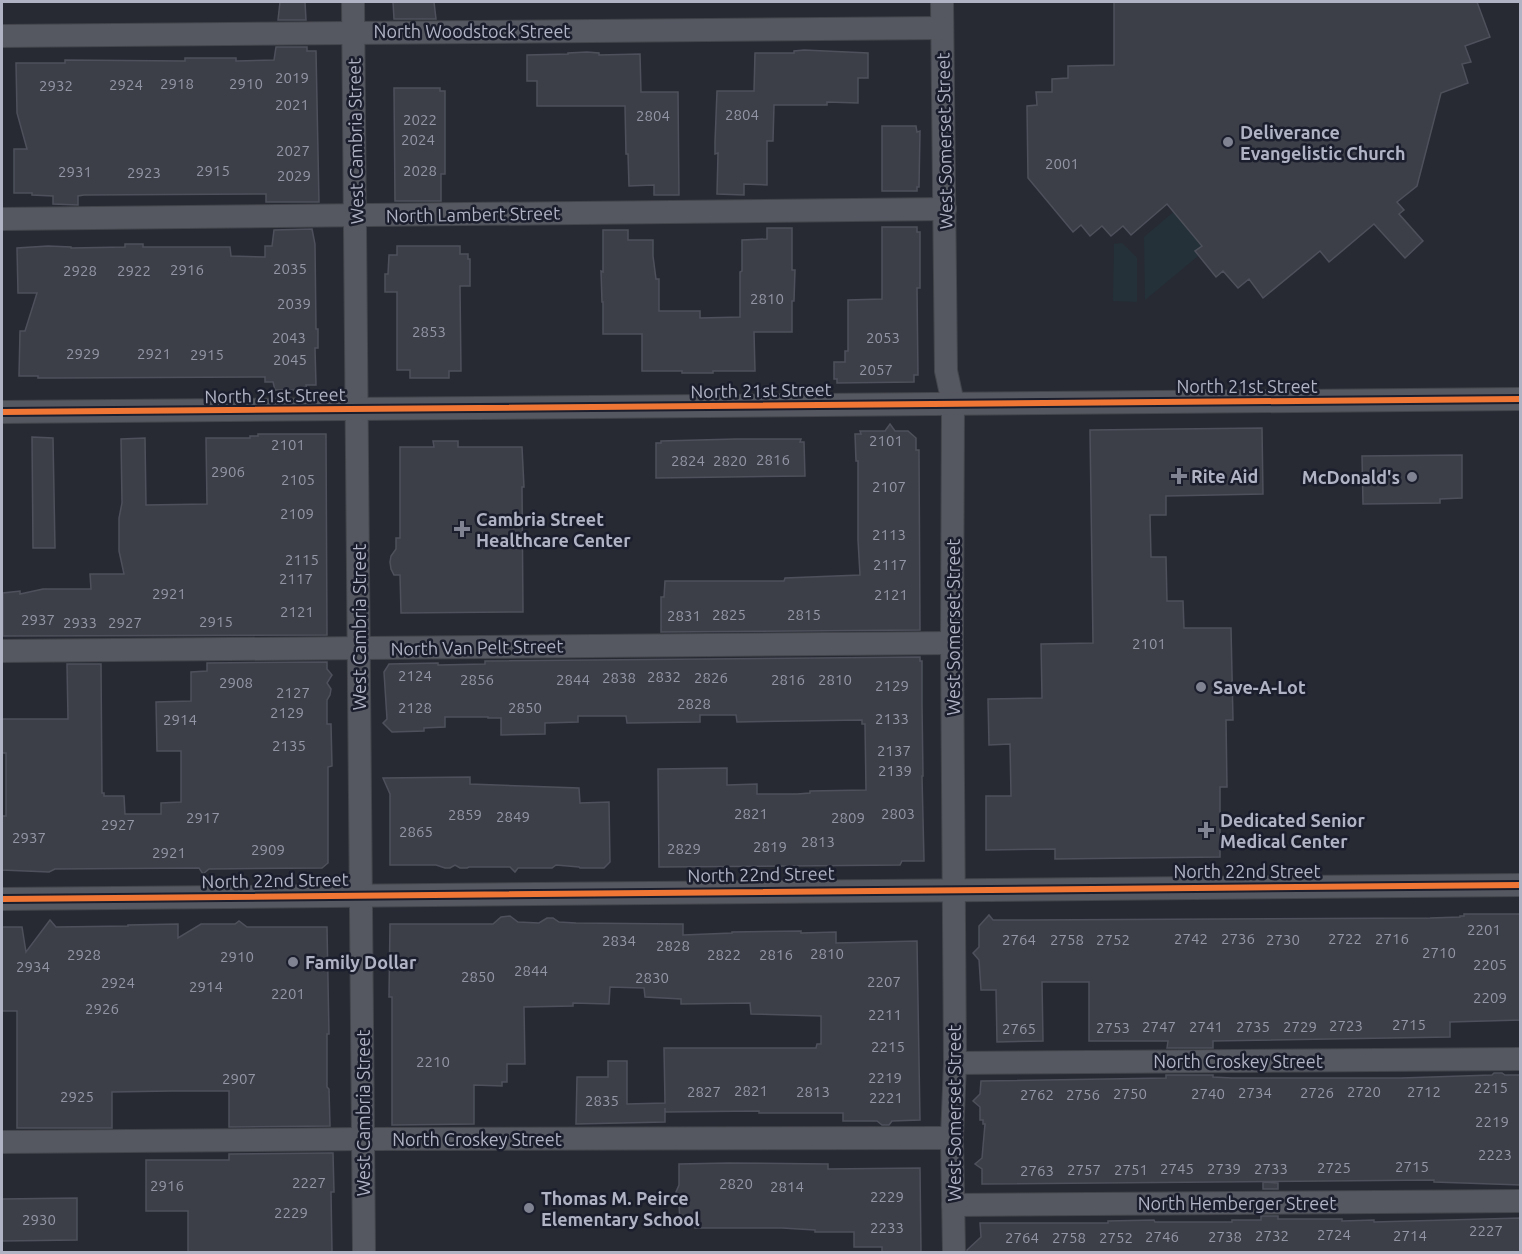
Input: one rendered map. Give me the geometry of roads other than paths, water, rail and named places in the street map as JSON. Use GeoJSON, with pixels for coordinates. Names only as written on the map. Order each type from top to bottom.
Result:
{"type":"FeatureCollection","features":[{"type":"Feature","properties":{"kind":"street","name":"West Cambria Street"},"geometry":{"type":"LineString","coordinates":[[353,2],[364,1252]]}},
{"type":"Feature","properties":{"kind":"street","name":"West Somerset Street"},"geometry":{"type":"LineString","coordinates":[[942,2],[946,370],[953,403],[955,1063],[952,1138],[954,1252]]}},
{"type":"Feature","properties":{"kind":"street","name":"North Woodstock Street"},"geometry":{"type":"LineString","coordinates":[[2,36],[942,28]]}},
{"type":"Feature","properties":{"kind":"street","name":"North Lambert Street"},"geometry":{"type":"LineString","coordinates":[[2,219],[945,209]]}},
{"type":"Feature","properties":{"kind":"street","name":"North 21st Street"},"geometry":{"type":"LineString","coordinates":[[2,412],[1521,399]]}},
{"type":"Feature","properties":{"kind":"street","name":"North Van Pelt Street"},"geometry":{"type":"LineString","coordinates":[[2,651],[952,643]]}},
{"type":"Feature","properties":{"kind":"street","name":"North 22nd Street"},"geometry":{"type":"LineString","coordinates":[[2,899],[955,887],[1521,885]]}},
{"type":"Feature","properties":{"kind":"street","name":"North Croskey Street"},"geometry":{"type":"LineString","coordinates":[[955,1063],[1521,1059]]}},
{"type":"Feature","properties":{"kind":"street","name":"North Croskey Street"},"geometry":{"type":"LineString","coordinates":[[2,1142],[952,1138]]}},
{"type":"Feature","properties":{"kind":"street","name":"North Hemberger Street"},"geometry":{"type":"LineString","coordinates":[[954,1205],[1521,1200]]}},
{"type":"Feature","properties":{"kind":"place","name":"Deliverance Evangelistic Church"},"geometry":{"type":"Point","coordinates":[1228,142]}},
{"type":"Feature","properties":{"kind":"place","name":"Rite Aid"},"geometry":{"type":"Point","coordinates":[1179,476]}},
{"type":"Feature","properties":{"kind":"place","name":"McDonald's"},"geometry":{"type":"Point","coordinates":[1412,477]}},
{"type":"Feature","properties":{"kind":"place","name":"Cambria Street Healthcare Center"},"geometry":{"type":"Point","coordinates":[462,529]}},
{"type":"Feature","properties":{"kind":"place","name":"Save-A-Lot"},"geometry":{"type":"Point","coordinates":[1201,687]}},
{"type":"Feature","properties":{"kind":"place","name":"Dedicated Senior Medical Center"},"geometry":{"type":"Point","coordinates":[1206,830]}},
{"type":"Feature","properties":{"kind":"place","name":"Family Dollar"},"geometry":{"type":"Point","coordinates":[293,962]}},
{"type":"Feature","properties":{"kind":"place","name":"Thomas M. Peirce Elementary School"},"geometry":{"type":"Point","coordinates":[529,1208]}}]}
